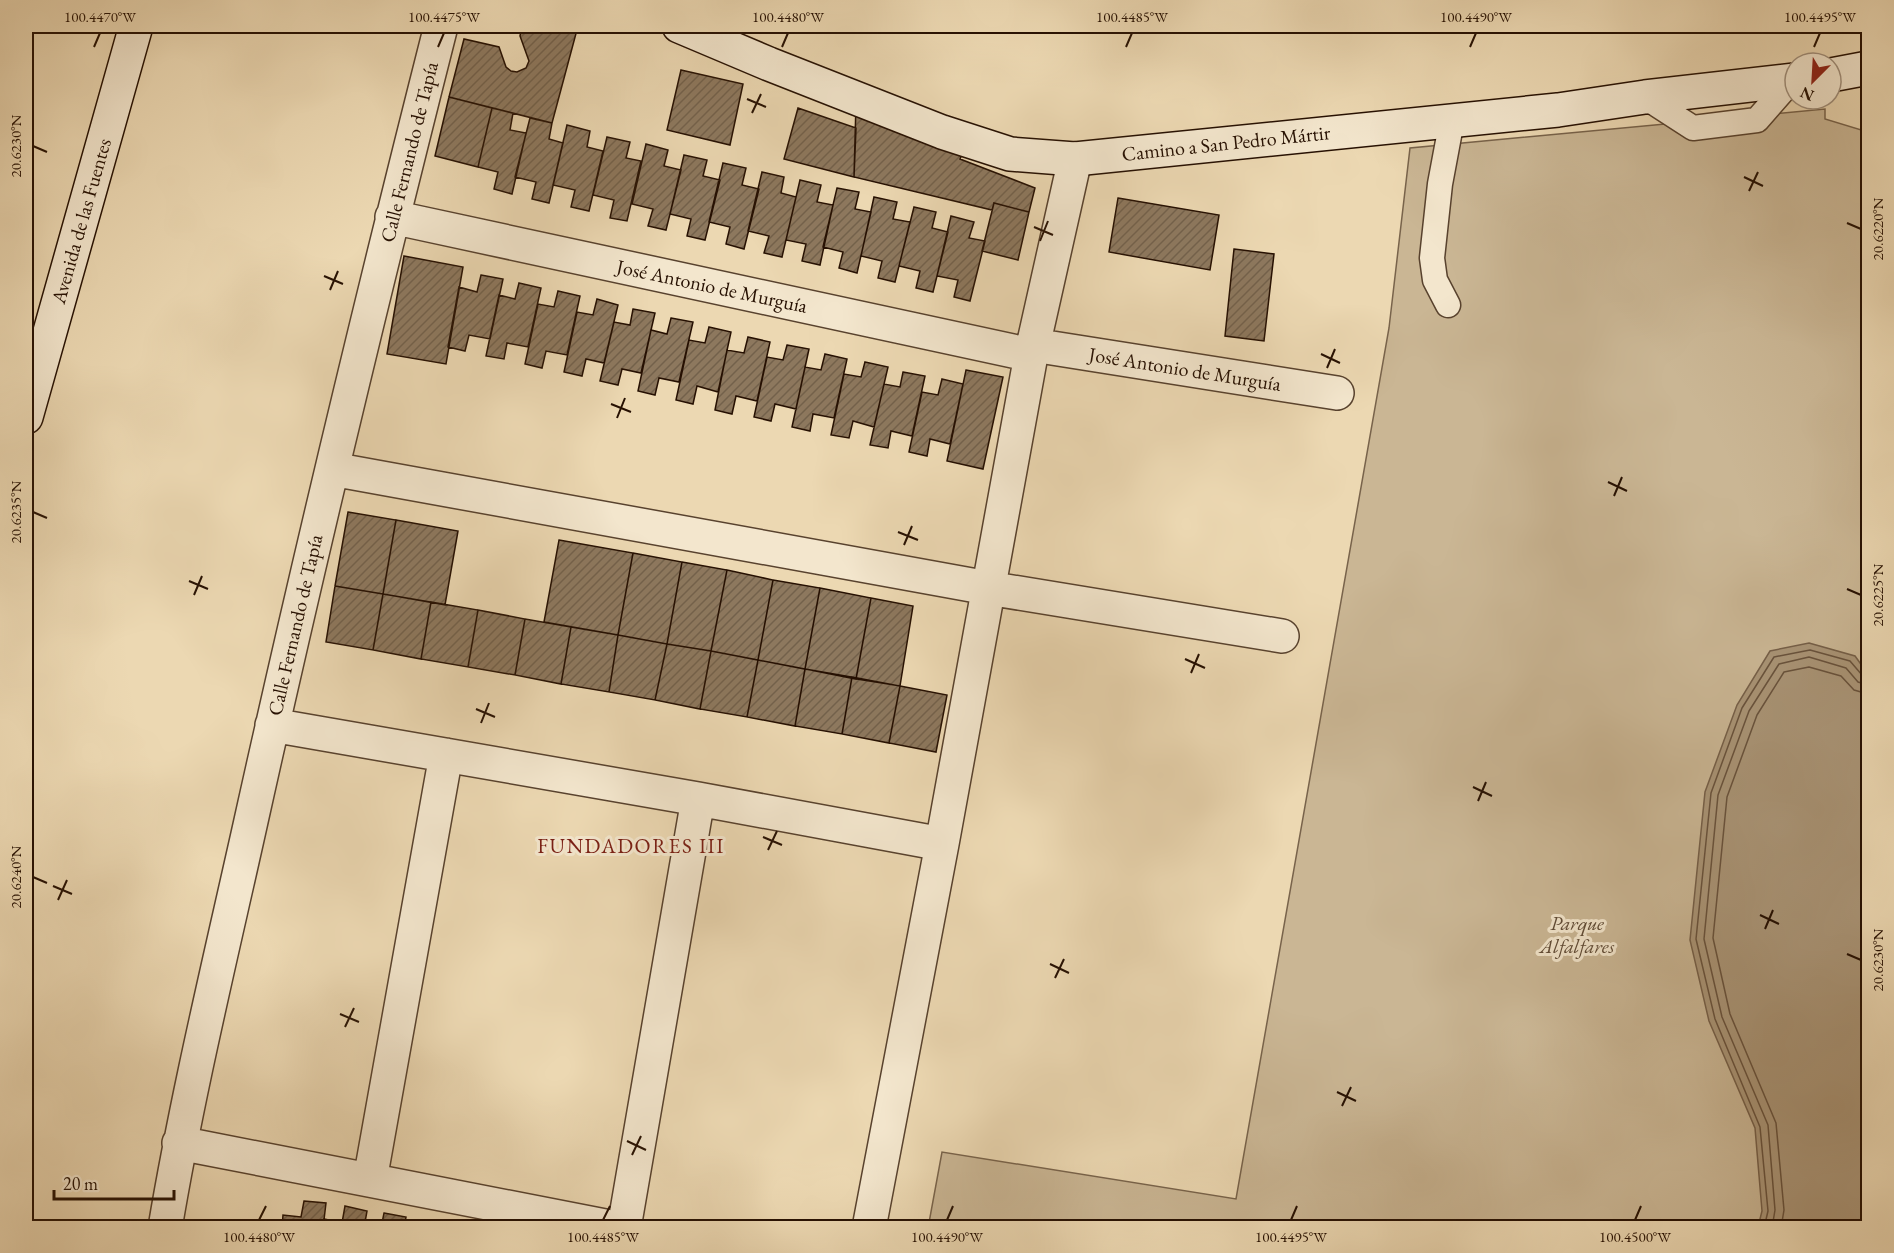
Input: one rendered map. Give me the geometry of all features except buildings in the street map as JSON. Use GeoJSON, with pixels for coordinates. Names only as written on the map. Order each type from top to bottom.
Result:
{"type":"FeatureCollection","features":[{"type":"Feature","properties":{"kind":"street","name":"Avenida de las Fuentes"},"geometry":{"type":"LineString","coordinates":[[26,417],[136,26]]}},
{"type":"Feature","properties":{"kind":"street","name":"Calle Fernando de Tapía"},"geometry":{"type":"LineString","coordinates":[[165,1227],[179,1143],[272,725],[392,217],[441,26]]}},
{"type":"Feature","properties":{"kind":"street","name":"Camino a San Pedro Mártir"},"geometry":{"type":"LineString","coordinates":[[679,26],[942,132],[1010,154],[1075,159],[1558,110],[1645,97],[1783,81]]}},
{"type":"Feature","properties":{"kind":"street"},"geometry":{"type":"LineString","coordinates":[[1843,73],[1869,68]]}},
{"type":"Feature","properties":{"kind":"street"},"geometry":{"type":"LineString","coordinates":[[869,1227],[1032,350],[1075,159]]}},
{"type":"Feature","properties":{"kind":"street","name":"José Antonio de Murguía"},"geometry":{"type":"LineString","coordinates":[[392,217],[1032,350],[1337,393]]}},
{"type":"Feature","properties":{"kind":"street"},"geometry":{"type":"LineString","coordinates":[[332,469],[988,588],[1281,636]]}},
{"type":"Feature","properties":{"kind":"street"},"geometry":{"type":"LineString","coordinates":[[272,725],[942,844]]}},
{"type":"Feature","properties":{"kind":"street"},"geometry":{"type":"LineString","coordinates":[[370,1180],[446,755]]}},
{"type":"Feature","properties":{"kind":"street"},"geometry":{"type":"LineString","coordinates":[[624,1227],[698,799]]}},
{"type":"Feature","properties":{"kind":"street"},"geometry":{"type":"LineString","coordinates":[[179,1143],[615,1227]]}},
{"type":"Feature","properties":{"kind":"lane"},"geometry":{"type":"LineString","coordinates":[[1448,305],[1435,280],[1432,258],[1440,184],[1452,120]]}},
{"type":"Feature","properties":{"kind":"green space","name":"Parque Alfalfares"},"geometry":{"type":"Polygon","coordinates":[[[1804,111],[1825,111],[1825,119],[1868,132],[1868,1227],[928,1228],[942,1152],[1236,1199],[1389,328],[1410,148],[1804,111]]]}},
{"type":"Feature","properties":{"kind":"water"},"geometry":{"type":"Polygon","coordinates":[[[1809,643],[1855,656],[1868,674],[1868,1227],[1758,1227],[1762,1211],[1755,1128],[1709,1021],[1690,940],[1705,792],[1737,705],[1770,651],[1809,643]]]}},
{"type":"Feature","properties":{"kind":"district","name":"FUNDADORES III"},"geometry":{"type":"Point","coordinates":[631,846]}}]}
